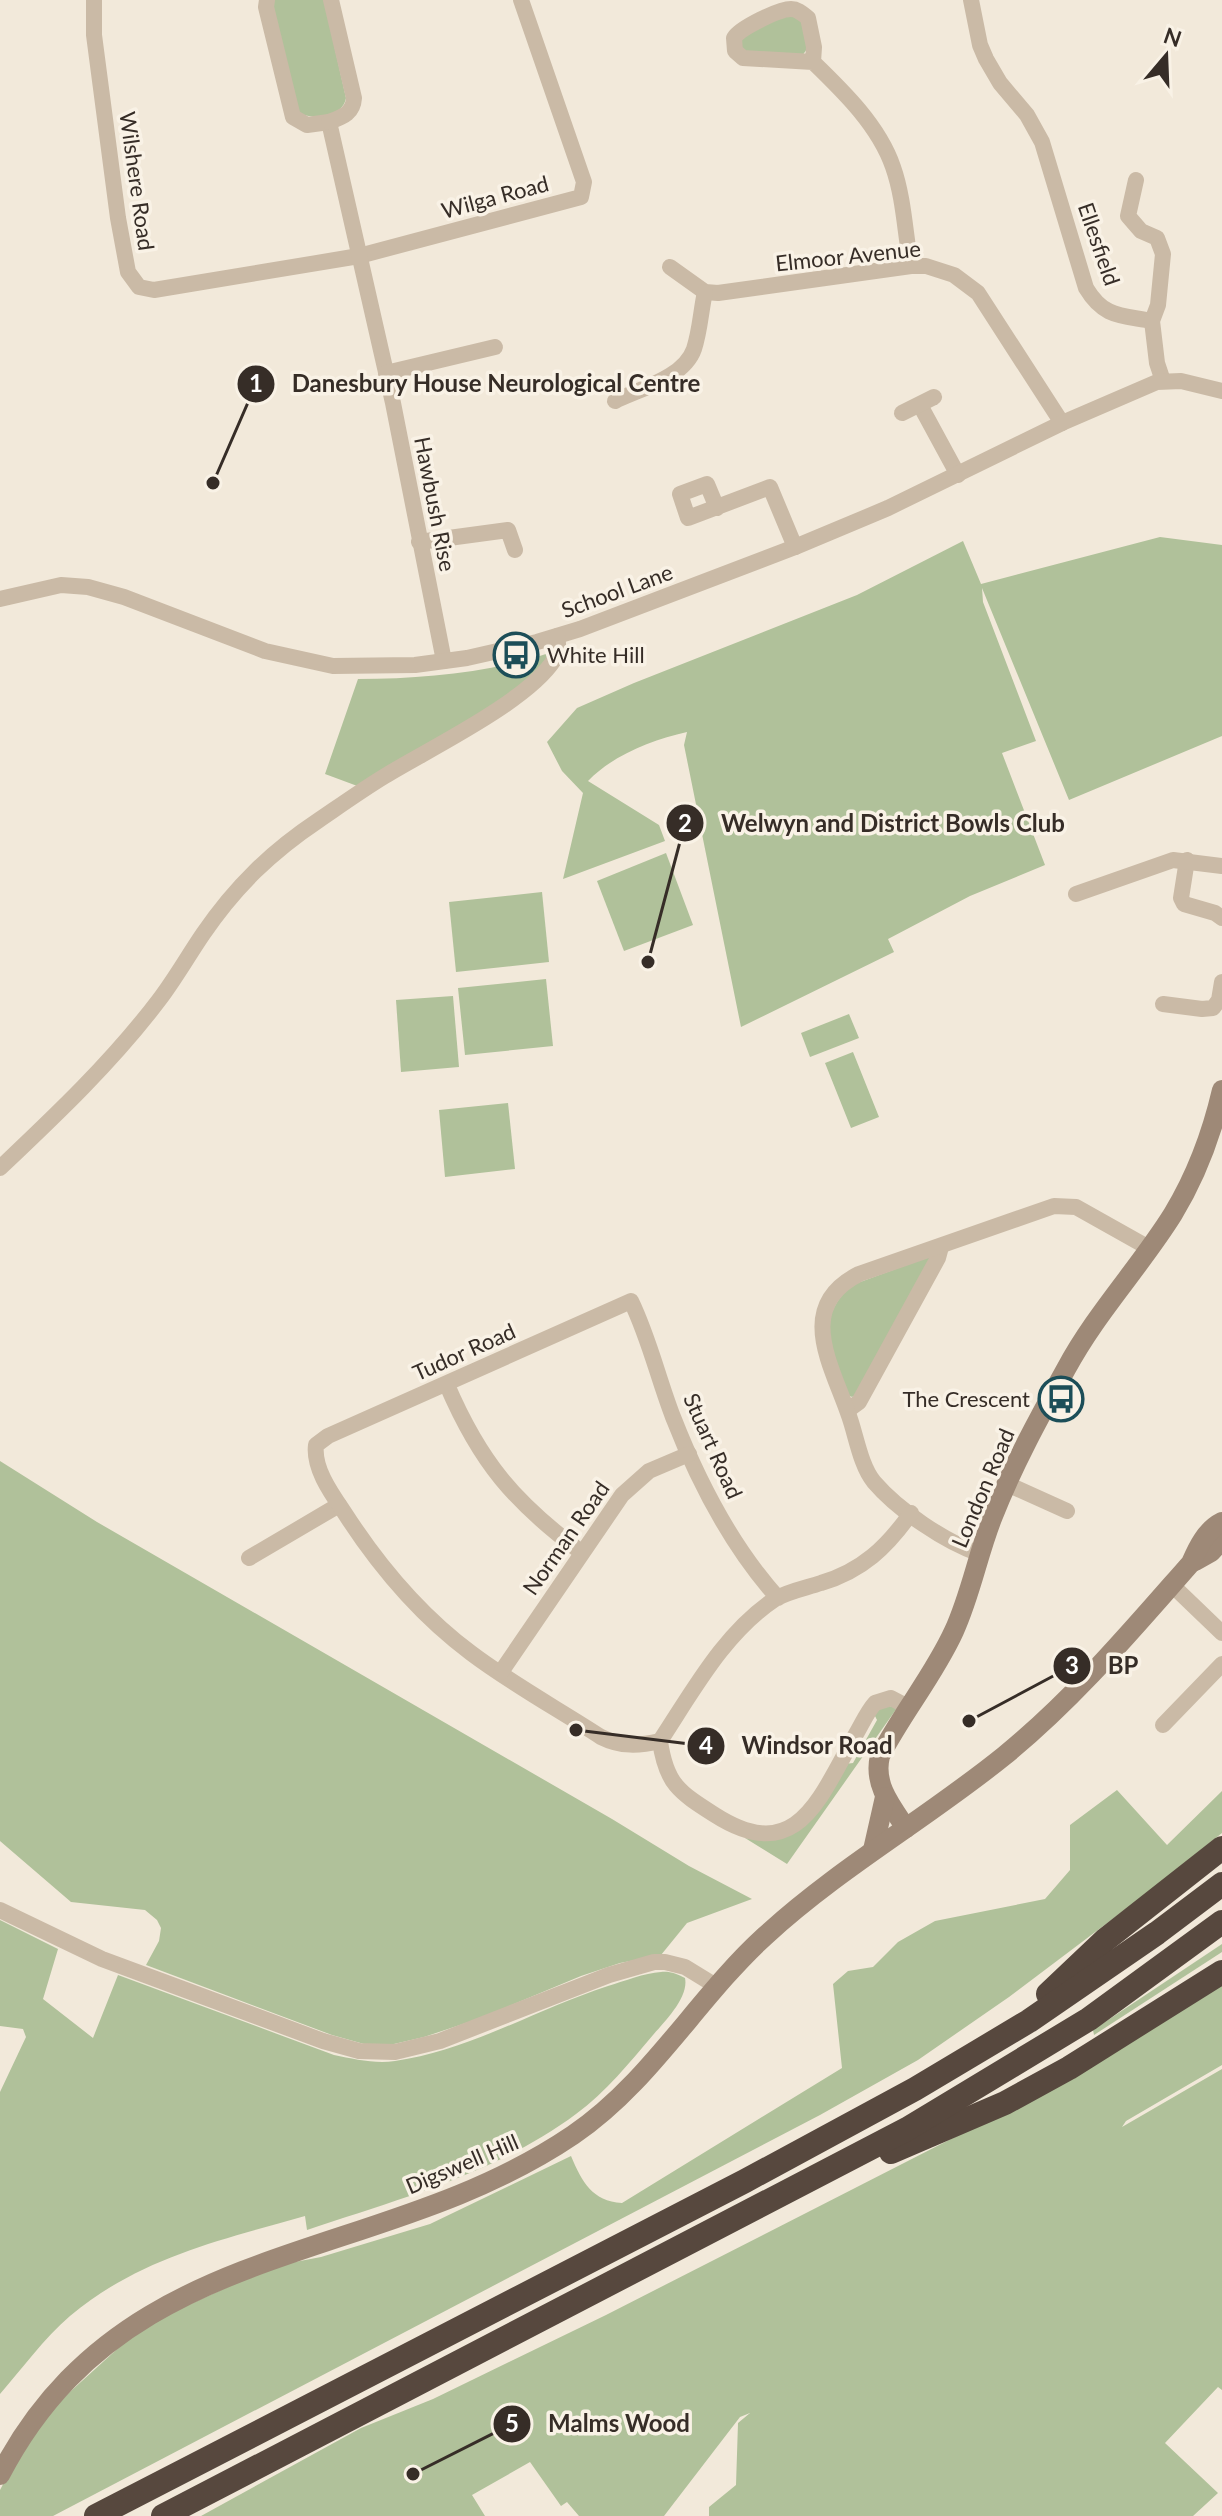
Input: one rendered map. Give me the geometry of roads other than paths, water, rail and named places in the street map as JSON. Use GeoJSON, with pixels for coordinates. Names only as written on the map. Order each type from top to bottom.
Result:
{"type":"FeatureCollection","features":[{"type":"Feature","properties":{"kind":"highway"},"geometry":{"type":"LineString","coordinates":[[1003,2036],[1105,1940],[1222,1848]]}},
{"type":"Feature","properties":{"kind":"highway"},"geometry":{"type":"LineString","coordinates":[[96,2516],[745,2181],[915,2089],[1112,1965],[1222,1884]]}},
{"type":"Feature","properties":{"kind":"highway"},"geometry":{"type":"LineString","coordinates":[[163,2516],[907,2129],[1089,2019],[1222,1922]]}},
{"type":"Feature","properties":{"kind":"highway"},"geometry":{"type":"LineString","coordinates":[[763,2205],[1005,2103],[1069,2068],[1222,1972]]}},
{"type":"Feature","properties":{"kind":"main road","name":"London Road"},"geometry":{"type":"LineString","coordinates":[[906,1828],[885,1797],[878,1773],[880,1756],[938,1662],[959,1620],[1007,1484],[1072,1358],[1101,1312],[1174,1212],[1205,1147],[1221,1097]]}},
{"type":"Feature","properties":{"kind":"main road"},"geometry":{"type":"LineString","coordinates":[[1191,1563],[1201,1543],[1216,1524],[1222,1522]]}},
{"type":"Feature","properties":{"kind":"main road"},"geometry":{"type":"LineString","coordinates":[[1191,1563],[1211,1552],[1222,1540]]}},
{"type":"Feature","properties":{"kind":"main road","name":"Digswell Hill"},"geometry":{"type":"LineString","coordinates":[[0,2475],[43,2406],[116,2336],[166,2304],[239,2270],[419,2210],[488,2183],[533,2160],[588,2124],[647,2067],[745,1955],[795,1910],[873,1850],[980,1775],[1045,1720],[1191,1563]]}},
{"type":"Feature","properties":{"kind":"main road"},"geometry":{"type":"LineString","coordinates":[[873,1850],[885,1797]]}},
{"type":"Feature","properties":{"kind":"street","name":"Wilshere Road"},"geometry":{"type":"LineString","coordinates":[[94,0],[94,35],[118,218],[128,272],[139,287],[154,290],[359,256]]}},
{"type":"Feature","properties":{"kind":"street"},"geometry":{"type":"LineString","coordinates":[[267,0],[266,7],[293,117],[307,125],[329,122],[352,109],[354,98],[331,0]]}},
{"type":"Feature","properties":{"kind":"street","name":"Wilga Road"},"geometry":{"type":"LineString","coordinates":[[359,256],[581,197],[584,182],[521,0]]}},
{"type":"Feature","properties":{"kind":"street","name":"Ellesfield"},"geometry":{"type":"LineString","coordinates":[[971,0],[986,59],[1000,83],[1027,115],[1042,142],[1086,288],[1100,308],[1107,312],[1152,321],[1158,305],[1163,254],[1157,238],[1141,231],[1128,216],[1136,180]]}},
{"type":"Feature","properties":{"kind":"street"},"geometry":{"type":"LineString","coordinates":[[813,62],[743,58],[735,51],[734,38],[742,29],[785,10],[798,11],[808,18],[813,62],[855,106],[890,157],[911,266]]}},
{"type":"Feature","properties":{"kind":"street","name":"Hawbush Rise"},"geometry":{"type":"LineString","coordinates":[[329,122],[386,373],[444,661]]}},
{"type":"Feature","properties":{"kind":"street","name":"Elmoor Avenue"},"geometry":{"type":"LineString","coordinates":[[705,292],[718,293],[911,266],[926,266],[954,275],[978,293],[1062,423]]}},
{"type":"Feature","properties":{"kind":"street"},"geometry":{"type":"LineString","coordinates":[[615,401],[672,373],[685,364],[693,350],[705,292],[670,267]]}},
{"type":"Feature","properties":{"kind":"street"},"geometry":{"type":"LineString","coordinates":[[1152,321],[1157,363],[1163,381],[1181,381],[1222,391]]}},
{"type":"Feature","properties":{"kind":"street"},"geometry":{"type":"LineString","coordinates":[[386,373],[495,347]]}},
{"type":"Feature","properties":{"kind":"street","name":"School Lane"},"geometry":{"type":"LineString","coordinates":[[0,599],[75,584],[124,597],[237,642],[306,662],[333,666],[371,667],[444,661],[492,653],[557,636],[795,547],[888,508],[1062,423],[1163,381]]}},
{"type":"Feature","properties":{"kind":"street"},"geometry":{"type":"LineString","coordinates":[[902,413],[927,401],[958,475]]}},
{"type":"Feature","properties":{"kind":"street"},"geometry":{"type":"LineString","coordinates":[[717,508],[770,487],[795,547]]}},
{"type":"Feature","properties":{"kind":"street"},"geometry":{"type":"LineString","coordinates":[[419,542],[508,530],[515,550]]}},
{"type":"Feature","properties":{"kind":"street"},"geometry":{"type":"LineString","coordinates":[[0,1168],[69,1102],[129,1036],[160,999],[219,912],[259,866],[281,845],[370,786],[461,733],[518,695],[553,662],[558,652],[557,636]]}},
{"type":"Feature","properties":{"kind":"street"},"geometry":{"type":"LineString","coordinates":[[1187,860],[1181,898],[1184,904],[1222,918]]}},
{"type":"Feature","properties":{"kind":"street"},"geometry":{"type":"LineString","coordinates":[[1076,894],[1162,863],[1187,860],[1222,866]]}},
{"type":"Feature","properties":{"kind":"street"},"geometry":{"type":"LineString","coordinates":[[1163,1004],[1213,1008],[1219,1000],[1222,982]]}},
{"type":"Feature","properties":{"kind":"street"},"geometry":{"type":"LineString","coordinates":[[980,1554],[952,1542],[911,1513],[870,1476],[834,1378],[821,1331],[826,1309],[836,1290],[859,1274],[1065,1204],[1076,1207],[1149,1248]]}},
{"type":"Feature","properties":{"kind":"street"},"geometry":{"type":"LineString","coordinates":[[848,1410],[859,1402],[938,1258],[941,1247]]}},
{"type":"Feature","properties":{"kind":"street","name":"Tudor Road"},"geometry":{"type":"LineString","coordinates":[[339,1505],[316,1460],[316,1445],[328,1436],[631,1301]]}},
{"type":"Feature","properties":{"kind":"street","name":"Stuart Road"},"geometry":{"type":"LineString","coordinates":[[631,1301],[645,1328],[660,1381],[689,1454],[733,1540],[778,1598]]}},
{"type":"Feature","properties":{"kind":"street"},"geometry":{"type":"LineString","coordinates":[[447,1385],[472,1439],[502,1482],[526,1508],[581,1552]]}},
{"type":"Feature","properties":{"kind":"street","name":"Norman Road"},"geometry":{"type":"LineString","coordinates":[[501,1672],[581,1552],[635,1480],[689,1454]]}},
{"type":"Feature","properties":{"kind":"street"},"geometry":{"type":"LineString","coordinates":[[1007,1484],[1067,1511]]}},
{"type":"Feature","properties":{"kind":"street"},"geometry":{"type":"LineString","coordinates":[[249,1558],[339,1505],[365,1544],[400,1587],[444,1630],[501,1672],[610,1741],[634,1745],[660,1741]]}},
{"type":"Feature","properties":{"kind":"street"},"geometry":{"type":"LineString","coordinates":[[910,1708],[887,1698],[870,1708],[814,1806],[792,1827],[768,1834],[740,1830],[688,1797],[671,1781],[665,1770],[660,1741],[728,1641],[778,1598],[860,1567],[886,1547],[911,1513]]}},
{"type":"Feature","properties":{"kind":"street"},"geometry":{"type":"LineString","coordinates":[[1172,1585],[1222,1633]]}},
{"type":"Feature","properties":{"kind":"street"},"geometry":{"type":"LineString","coordinates":[[1163,1725],[1222,1664]]}},
{"type":"Feature","properties":{"kind":"street"},"geometry":{"type":"LineString","coordinates":[[0,1910],[102,1959],[323,2041],[359,2051],[395,2052],[440,2041],[609,1975],[654,1962],[685,1967],[716,1986]]}},
{"type":"Feature","properties":{"kind":"place","name":"Danesbury House Neurological Centre"},"geometry":{"type":"Point","coordinates":[213,483]}},
{"type":"Feature","properties":{"kind":"place","name":"White Hill"},"geometry":{"type":"Point","coordinates":[516,655]}},
{"type":"Feature","properties":{"kind":"place","name":"Welwyn and District Bowls Club"},"geometry":{"type":"Point","coordinates":[648,962]}},
{"type":"Feature","properties":{"kind":"place","name":"The Crescent"},"geometry":{"type":"Point","coordinates":[1061,1399]}},
{"type":"Feature","properties":{"kind":"place","name":"BP"},"geometry":{"type":"Point","coordinates":[969,1721]}},
{"type":"Feature","properties":{"kind":"place","name":"Windsor Road"},"geometry":{"type":"Point","coordinates":[576,1730]}},
{"type":"Feature","properties":{"kind":"place","name":"Malms Wood"},"geometry":{"type":"Point","coordinates":[413,2474]}}]}
